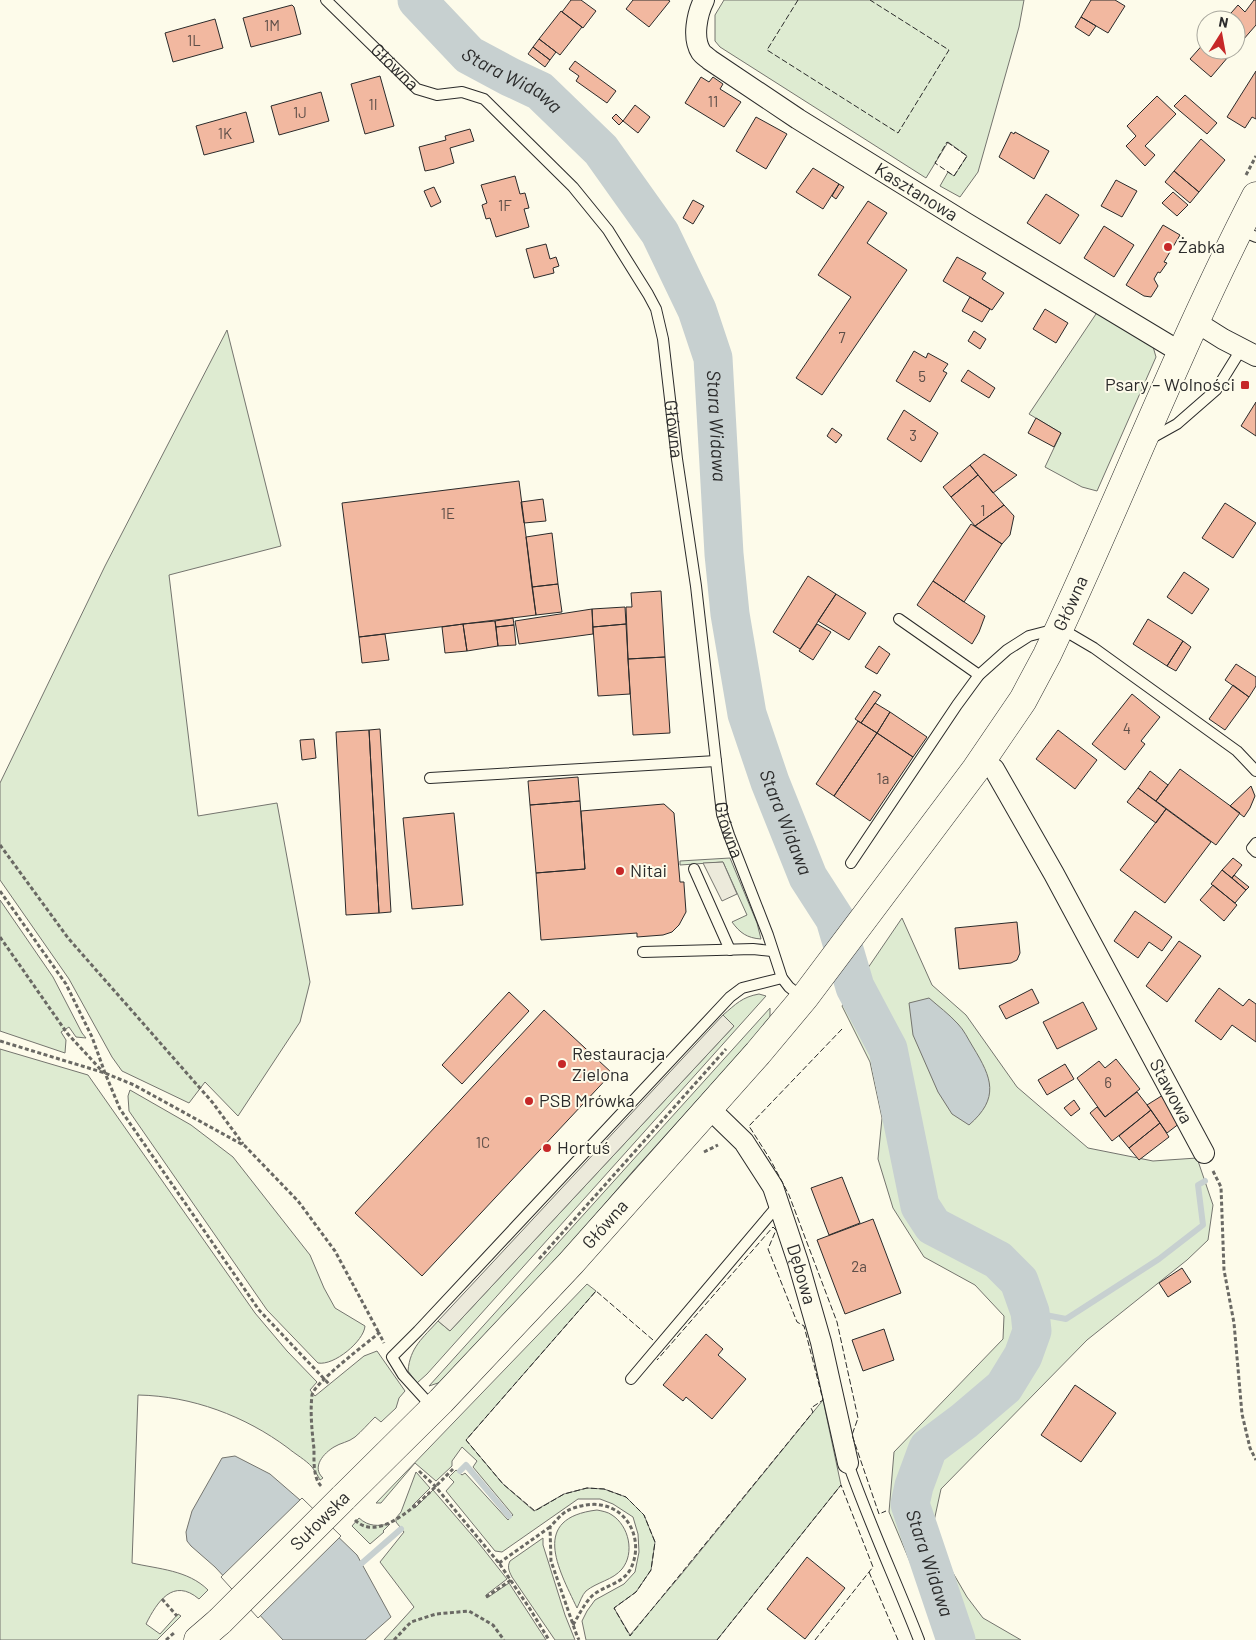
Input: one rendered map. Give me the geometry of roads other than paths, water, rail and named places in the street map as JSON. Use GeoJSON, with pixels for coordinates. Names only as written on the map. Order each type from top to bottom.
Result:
{"type":"FeatureCollection","features":[{"type":"Feature","properties":{"kind":"main road","name":"Główna"},"geometry":{"type":"LineString","coordinates":[[437,1404],[571,1263],[758,1053],[804,998],[979,765],[1023,700],[1060,628],[1196,322],[1247,233],[1256,196]]}},
{"type":"Feature","properties":{"kind":"main road","name":"Sułowska"},"geometry":{"type":"LineString","coordinates":[[198,1640],[437,1404]]}},
{"type":"Feature","properties":{"kind":"street","name":"Kasztanowa"},"geometry":{"type":"LineString","coordinates":[[703,1],[697,19],[696,36],[702,53],[710,60],[798,119],[1182,353]]}},
{"type":"Feature","properties":{"kind":"street"},"geometry":{"type":"LineString","coordinates":[[1196,322],[1249,352]]}},
{"type":"Feature","properties":{"kind":"street","name":"Stawowa"},"geometry":{"type":"LineString","coordinates":[[979,765],[994,769],[1049,866],[1204,1153]]}},
{"type":"Feature","properties":{"kind":"street","name":"Dębowa"},"geometry":{"type":"LineString","coordinates":[[709,1108],[744,1142],[773,1187],[821,1342],[848,1463]]}},
{"type":"Feature","properties":{"kind":"lane","name":"Główna"},"geometry":{"type":"LineString","coordinates":[[326,0],[418,89],[437,95],[462,92],[484,98],[573,187],[608,230],[656,309],[663,339],[677,459],[696,586],[722,814],[768,935],[782,978],[789,987],[804,998]]}},
{"type":"Feature","properties":{"kind":"lane"},"geometry":{"type":"LineString","coordinates":[[1143,443],[1177,424],[1216,390],[1249,352]]}},
{"type":"Feature","properties":{"kind":"lane"},"geometry":{"type":"LineString","coordinates":[[899,619],[979,675]]}},
{"type":"Feature","properties":{"kind":"lane"},"geometry":{"type":"LineString","coordinates":[[851,863],[979,675],[1007,650],[1030,636],[1060,628],[1094,648],[1221,739],[1237,751],[1256,770]]}},
{"type":"Feature","properties":{"kind":"lane"},"geometry":{"type":"LineString","coordinates":[[430,778],[716,761]]}},
{"type":"Feature","properties":{"kind":"lane"},"geometry":{"type":"LineString","coordinates":[[1256,843],[1252,848],[1256,852]]}},
{"type":"Feature","properties":{"kind":"lane"},"geometry":{"type":"LineString","coordinates":[[694,869],[730,950]]}},
{"type":"Feature","properties":{"kind":"lane"},"geometry":{"type":"LineString","coordinates":[[643,952],[772,950]]}},
{"type":"Feature","properties":{"kind":"lane"},"geometry":{"type":"LineString","coordinates":[[437,1404],[407,1380],[392,1357],[730,997],[742,988],[782,978]]}},
{"type":"Feature","properties":{"kind":"lane"},"geometry":{"type":"LineString","coordinates":[[631,1379],[779,1203]]}},
{"type":"Feature","properties":{"kind":"lane"},"geometry":{"type":"LineString","coordinates":[[848,1463],[864,1510],[896,1581],[919,1640]]}},
{"type":"Feature","properties":{"kind":"waterway","name":"Stara Widawa"},"geometry":{"type":"LineString","coordinates":[[417,0],[469,55],[540,91],[601,150],[660,233],[697,310],[713,358],[724,554],[730,614],[747,714],[770,782],[808,877],[835,919],[855,987],[888,1049],[920,1206],[933,1226],[998,1260],[1019,1281],[1030,1312],[1032,1331],[1023,1356],[1004,1387],[928,1448],[914,1486],[910,1504],[956,1640]]}},
{"type":"Feature","properties":{"kind":"waterway"},"geometry":{"type":"LineString","coordinates":[[1030,1312],[1066,1319],[1159,1259],[1203,1225],[1198,1185],[1205,1181]]}},
{"type":"Feature","properties":{"kind":"waterway"},"geometry":{"type":"LineString","coordinates":[[460,1471],[466,1465],[509,1516]]}},
{"type":"Feature","properties":{"kind":"waterway"},"geometry":{"type":"LineString","coordinates":[[362,1563],[401,1529]]}},
{"type":"Feature","properties":{"kind":"place","name":"Żabka"},"geometry":{"type":"Point","coordinates":[1168,247]}},
{"type":"Feature","properties":{"kind":"place","name":"Psary – Wolności"},"geometry":{"type":"Point","coordinates":[1245,385]}},
{"type":"Feature","properties":{"kind":"place","name":"Nitai"},"geometry":{"type":"Point","coordinates":[620,871]}},
{"type":"Feature","properties":{"kind":"place","name":"Restauracja Zielona"},"geometry":{"type":"Point","coordinates":[562,1064]}},
{"type":"Feature","properties":{"kind":"place","name":"PSB Mrówka"},"geometry":{"type":"Point","coordinates":[529,1101]}},
{"type":"Feature","properties":{"kind":"place","name":"Hortuś"},"geometry":{"type":"Point","coordinates":[547,1148]}}]}
